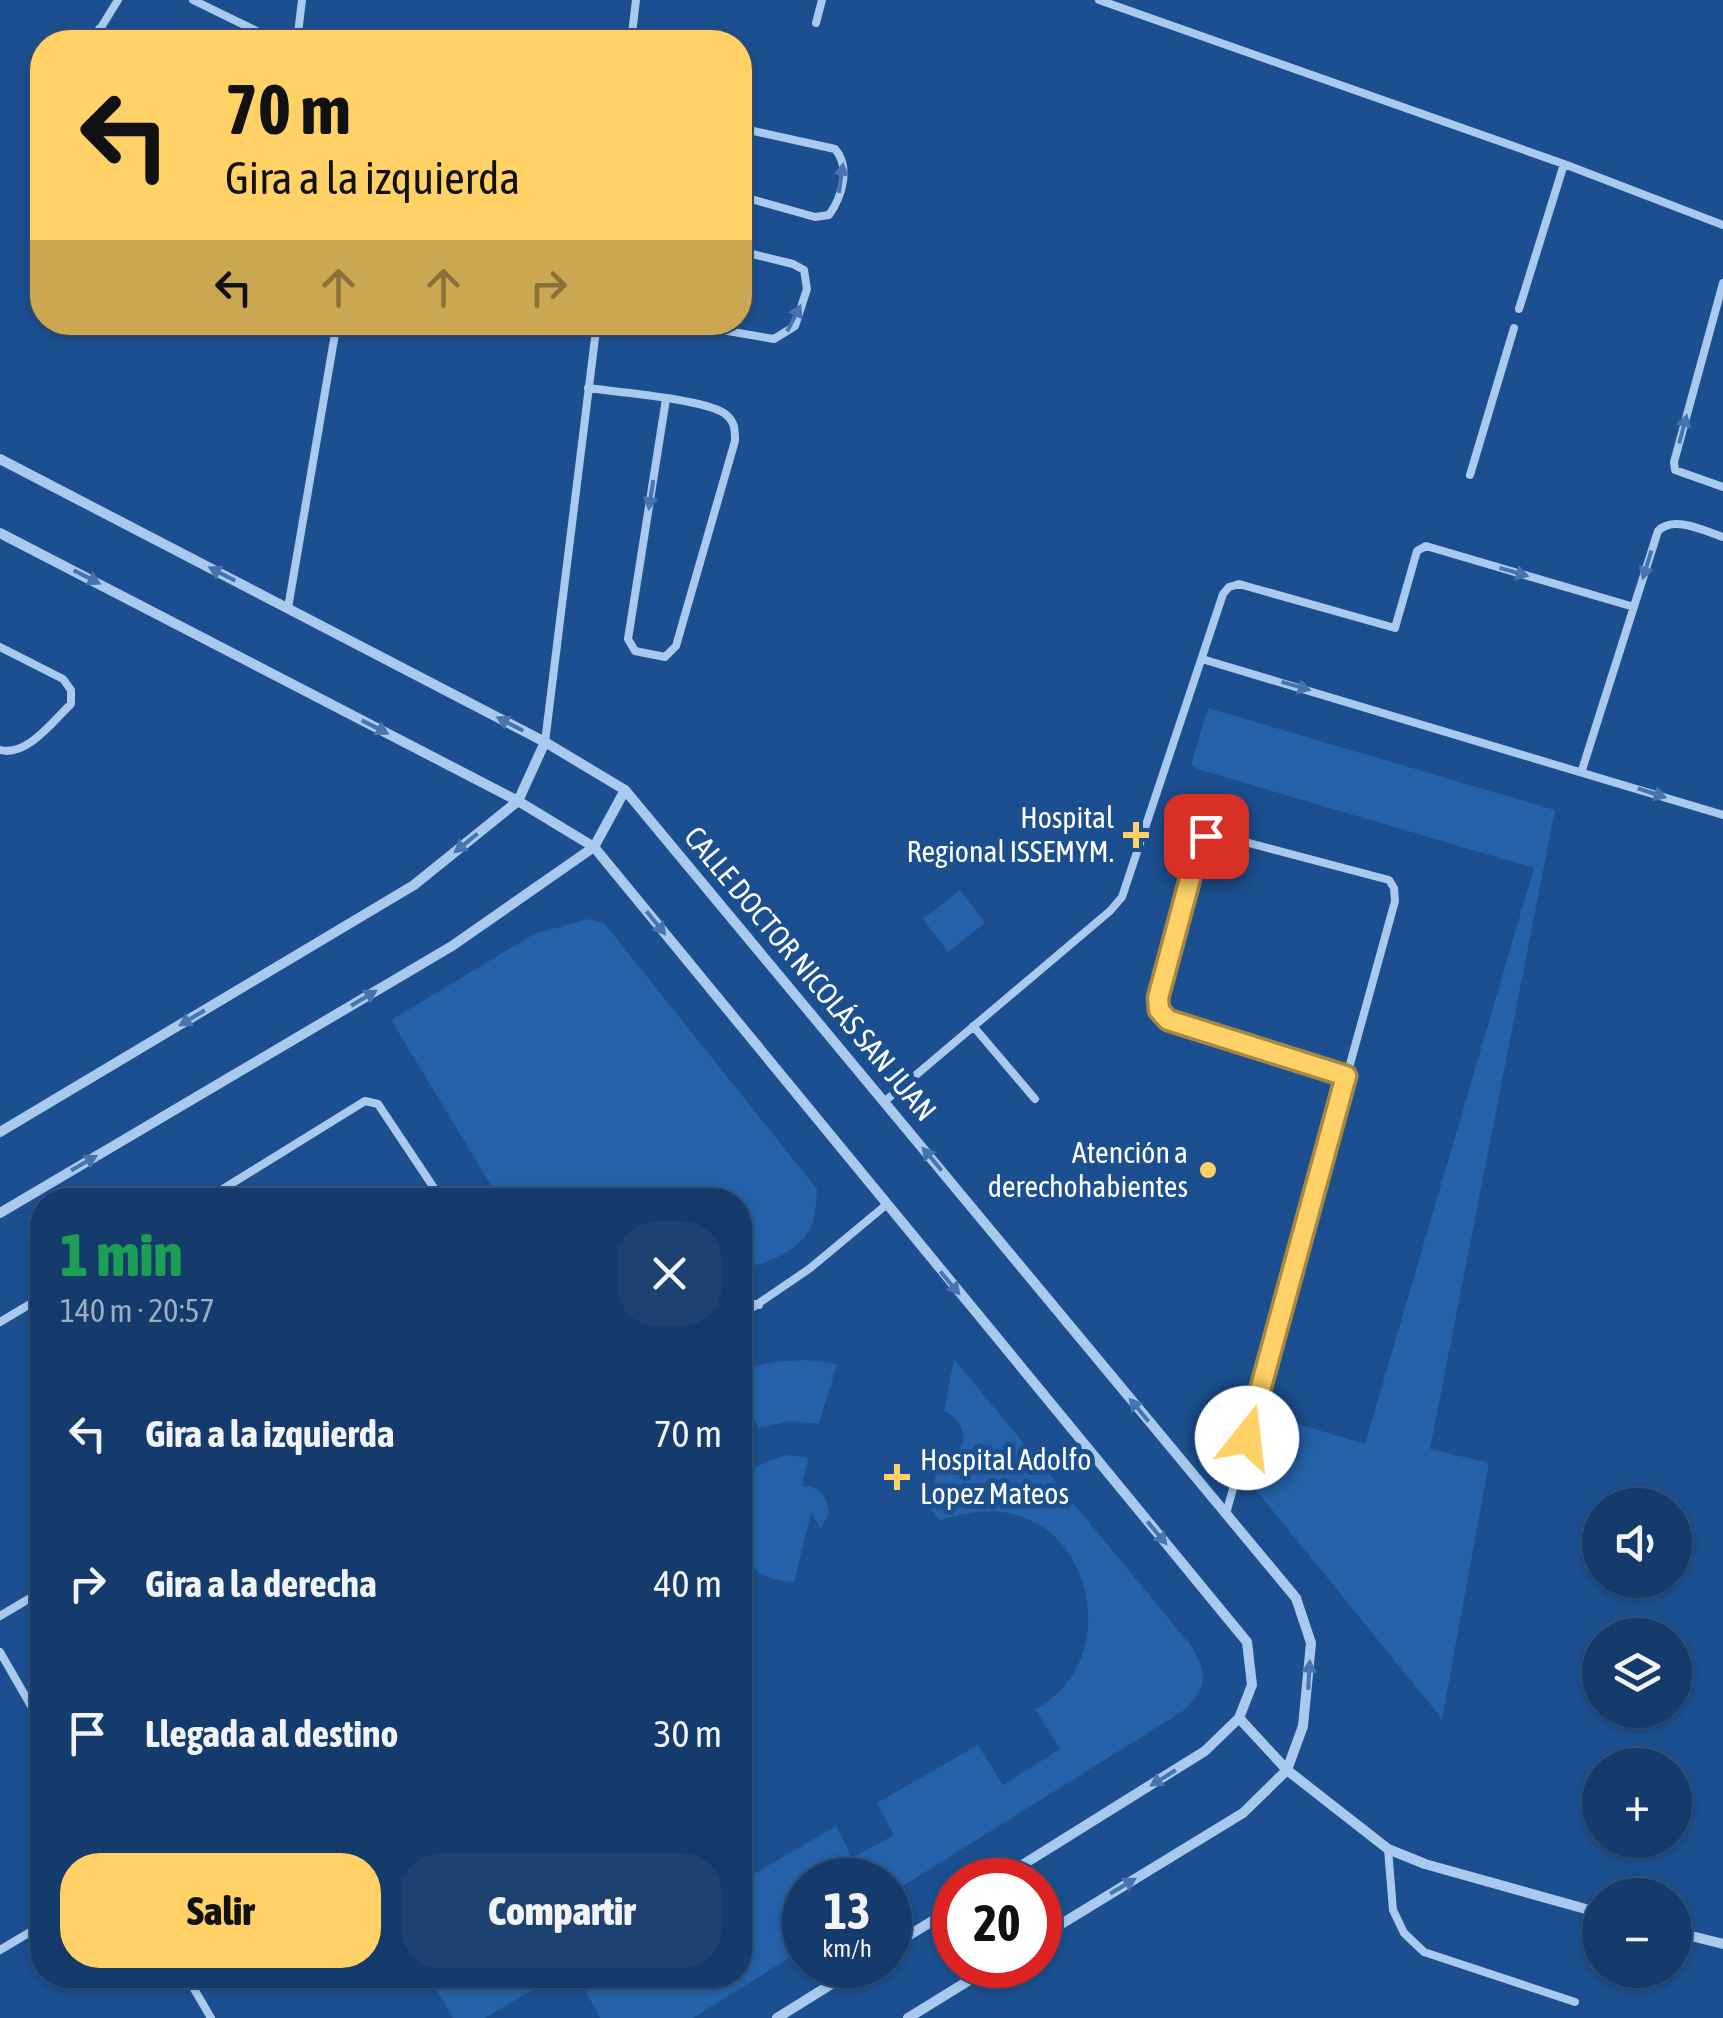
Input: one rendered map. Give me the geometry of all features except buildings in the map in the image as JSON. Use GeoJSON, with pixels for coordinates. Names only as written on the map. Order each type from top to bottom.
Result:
{"type":"FeatureCollection","features":[{"type":"Feature","properties":{"kind":"street","name":"CALLE DOCTOR NICOLÁS SAN JUAN"},"geometry":{"type":"LineString","coordinates":[[0,458],[545,742],[625,790],[1296,1598],[1311,1643],[1309,1691],[1288,1770]]}},
{"type":"Feature","properties":{"kind":"street"},"geometry":{"type":"LineString","coordinates":[[0,532],[518,801],[594,847],[1247,1642],[1252,1685],[1240,1718],[1205,1751],[1033,1858]]}},
{"type":"Feature","properties":{"kind":"street"},"geometry":{"type":"LineString","coordinates":[[0,1132],[414,885],[518,801],[545,742]]}},
{"type":"Feature","properties":{"kind":"street"},"geometry":{"type":"LineString","coordinates":[[41,1188],[452,946],[594,847],[625,790]]}},
{"type":"Feature","properties":{"kind":"street"},"geometry":{"type":"LineString","coordinates":[[0,1212],[30,1194]]}},
{"type":"Feature","properties":{"kind":"street"},"geometry":{"type":"LineString","coordinates":[[1240,1718],[1288,1770],[1388,1848],[1424,1864],[1582,1908]]}},
{"type":"Feature","properties":{"kind":"street"},"geometry":{"type":"LineString","coordinates":[[1062,1924],[1243,1813],[1288,1770]]}},
{"type":"Feature","properties":{"kind":"street"},"geometry":{"type":"LineString","coordinates":[[1692,1936],[1723,1944]]}},
{"type":"Feature","properties":{"kind":"street"},"geometry":{"type":"LineString","coordinates":[[777,2018],[825,1988]]}},
{"type":"Feature","properties":{"kind":"street"},"geometry":{"type":"LineString","coordinates":[[908,2018],[957,1988]]}},
{"type":"Feature","properties":{"kind":"lane"},"geometry":{"type":"LineString","coordinates":[[99,29],[118,0]]}},
{"type":"Feature","properties":{"kind":"lane"},"geometry":{"type":"LineString","coordinates":[[193,0],[254,30]]}},
{"type":"Feature","properties":{"kind":"lane"},"geometry":{"type":"LineString","coordinates":[[298,30],[302,0]]}},
{"type":"Feature","properties":{"kind":"lane"},"geometry":{"type":"LineString","coordinates":[[632,30],[636,0]]}},
{"type":"Feature","properties":{"kind":"lane"},"geometry":{"type":"LineString","coordinates":[[816,22],[822,0]]}},
{"type":"Feature","properties":{"kind":"lane"},"geometry":{"type":"LineString","coordinates":[[1100,0],[1564,164],[1723,225]]}},
{"type":"Feature","properties":{"kind":"lane"},"geometry":{"type":"LineString","coordinates":[[752,131],[835,149],[843,158],[845,170],[836,206],[829,215],[815,217],[752,199]]}},
{"type":"Feature","properties":{"kind":"lane"},"geometry":{"type":"LineString","coordinates":[[1519,310],[1564,164]]}},
{"type":"Feature","properties":{"kind":"lane"},"geometry":{"type":"LineString","coordinates":[[741,335],[766,340],[786,334],[794,326],[807,289],[804,270],[752,254]]}},
{"type":"Feature","properties":{"kind":"lane"},"geometry":{"type":"LineString","coordinates":[[1723,283],[1675,470],[1723,487]]}},
{"type":"Feature","properties":{"kind":"lane"},"geometry":{"type":"LineString","coordinates":[[1470,475],[1514,328]]}},
{"type":"Feature","properties":{"kind":"lane"},"geometry":{"type":"LineString","coordinates":[[288,608],[335,335]]}},
{"type":"Feature","properties":{"kind":"lane"},"geometry":{"type":"LineString","coordinates":[[545,742],[595,335]]}},
{"type":"Feature","properties":{"kind":"lane"},"geometry":{"type":"LineString","coordinates":[[588,388],[666,399],[726,414],[735,425],[735,442],[676,646],[665,657],[634,651],[628,639],[666,399]]}},
{"type":"Feature","properties":{"kind":"lane"},"geometry":{"type":"LineString","coordinates":[[1582,770],[1658,532],[1664,525],[1676,524],[1723,537]]}},
{"type":"Feature","properties":{"kind":"lane"},"geometry":{"type":"LineString","coordinates":[[884,1102],[1122,897],[1223,594],[1229,587],[1239,584],[1395,628],[1421,546],[1634,607]]}},
{"type":"Feature","properties":{"kind":"lane"},"geometry":{"type":"LineString","coordinates":[[0,646],[63,680],[71,690],[71,704],[22,749],[10,753],[0,750]]}},
{"type":"Feature","properties":{"kind":"lane"},"geometry":{"type":"LineString","coordinates":[[1202,659],[1723,815]]}},
{"type":"Feature","properties":{"kind":"lane"},"geometry":{"type":"LineString","coordinates":[[1226,1514],[1395,901],[1389,880],[1215,834],[1206,836],[1199,845],[1158,998],[1159,1010],[1168,1020],[1346,1076]]}},
{"type":"Feature","properties":{"kind":"lane"},"geometry":{"type":"LineString","coordinates":[[973,1026],[1036,1099]]}},
{"type":"Feature","properties":{"kind":"lane"},"geometry":{"type":"LineString","coordinates":[[224,1188],[372,1100],[434,1188]]}},
{"type":"Feature","properties":{"kind":"lane"},"geometry":{"type":"LineString","coordinates":[[752,1308],[808,1269],[886,1205]]}},
{"type":"Feature","properties":{"kind":"lane"},"geometry":{"type":"LineString","coordinates":[[0,1322],[30,1303]]}},
{"type":"Feature","properties":{"kind":"lane"},"geometry":{"type":"LineString","coordinates":[[752,1303],[759,1304]]}},
{"type":"Feature","properties":{"kind":"lane"},"geometry":{"type":"LineString","coordinates":[[0,1616],[30,1597]]}},
{"type":"Feature","properties":{"kind":"lane"},"geometry":{"type":"LineString","coordinates":[[0,1652],[30,1705]]}},
{"type":"Feature","properties":{"kind":"lane"},"geometry":{"type":"LineString","coordinates":[[1388,1848],[1393,1910],[1404,1933],[1424,1952],[1576,2002]]}},
{"type":"Feature","properties":{"kind":"lane"},"geometry":{"type":"LineString","coordinates":[[0,1950],[30,1932]]}},
{"type":"Feature","properties":{"kind":"lane"},"geometry":{"type":"LineString","coordinates":[[194,1988],[211,2018]]}},
{"type":"Feature","properties":{"kind":"shaded area"},"geometry":{"type":"Polygon","coordinates":[[[1208,708],[1555,810],[1430,1449],[1489,1463],[1442,1719],[1247,1479],[1264,1414],[1365,1444],[1534,868],[1197,769],[1191,765],[1208,708]]]}},
{"type":"Feature","properties":{"kind":"shaded area"},"geometry":{"type":"Polygon","coordinates":[[[960,890],[985,923],[948,952],[923,919],[960,890]]]}},
{"type":"Feature","properties":{"kind":"shaded area"},"geometry":{"type":"Polygon","coordinates":[[[588,919],[604,923],[817,1189],[810,1229],[798,1244],[769,1261],[752,1265],[752,1188],[493,1188],[391,1020],[534,934],[588,919]]]}},
{"type":"Feature","properties":{"kind":"shaded area"},"geometry":{"type":"Polygon","coordinates":[[[954,1359],[1193,1648],[1203,1682],[1183,1711],[948,1858],[932,1858],[932,1868],[912,1880],[912,1858],[852,1858],[894,1835],[877,1803],[978,1745],[1003,1785],[1060,1749],[1035,1709],[1061,1689],[1079,1663],[1087,1633],[1087,1602],[1079,1572],[1063,1545],[1039,1525],[1008,1513],[990,1511],[939,1520],[930,1508],[938,1462],[961,1448],[963,1432],[944,1411],[954,1359]]]}},
{"type":"Feature","properties":{"kind":"shaded area"},"geometry":{"type":"Polygon","coordinates":[[[781,1361],[837,1364],[819,1424],[790,1421],[759,1428],[752,1416],[752,1367],[781,1361]]]}},
{"type":"Feature","properties":{"kind":"shaded area"},"geometry":{"type":"Polygon","coordinates":[[[788,1455],[808,1458],[802,1486],[821,1493],[829,1513],[821,1529],[811,1513],[794,1582],[765,1576],[752,1568],[752,1471],[788,1455]]]}},
{"type":"Feature","properties":{"kind":"shaded area"},"geometry":{"type":"Polygon","coordinates":[[[836,1826],[852,1858],[782,1858],[782,1962],[752,1981],[752,1875],[836,1826]]]}},
{"type":"Feature","properties":{"kind":"shaded area"},"geometry":{"type":"Polygon","coordinates":[[[436,1988],[536,1988],[485,2018],[453,2018],[436,1988]]]}},
{"type":"Feature","properties":{"kind":"shaded area"},"geometry":{"type":"Polygon","coordinates":[[[584,1988],[741,1988],[693,2018],[600,2018],[584,1988]]]}},
{"type":"Feature","properties":{"kind":"place","name":"Hospital Regional ISSEMYM."},"geometry":{"type":"Point","coordinates":[1136,835]}},
{"type":"Feature","properties":{"kind":"place","name":"Atención a derechohabientes"},"geometry":{"type":"Point","coordinates":[1208,1170]}},
{"type":"Feature","properties":{"kind":"place","name":"Hospital Adolfo Lopez Mateos"},"geometry":{"type":"Point","coordinates":[897,1477]}},
{"type":"Feature","properties":{"kind":"route"},"geometry":{"type":"LineString","coordinates":[[1206,836],[1199,845],[1158,998],[1159,1010],[1168,1020],[1346,1076],[1247,1438]]}}]}
